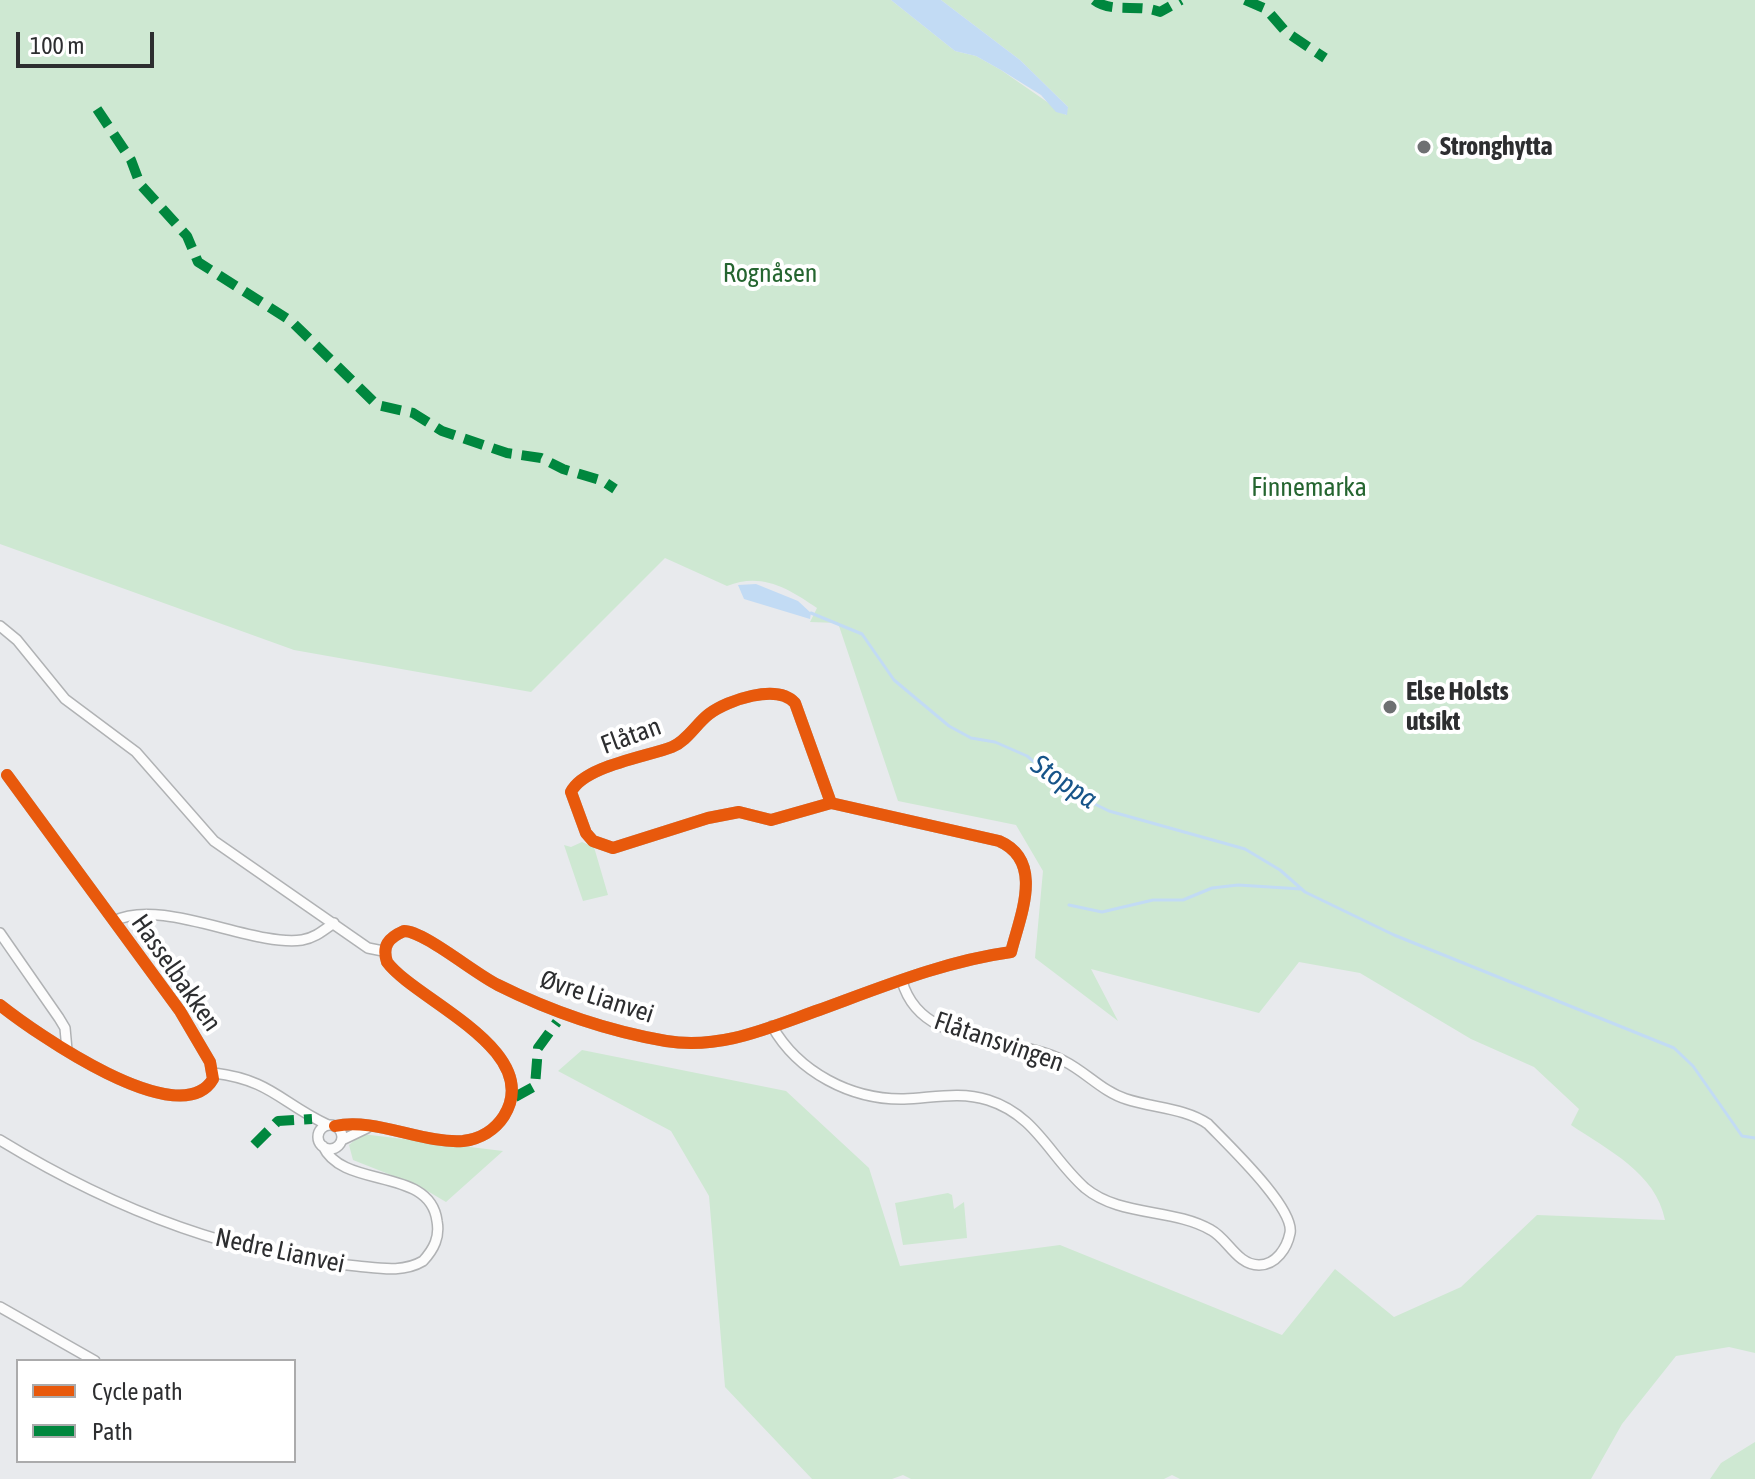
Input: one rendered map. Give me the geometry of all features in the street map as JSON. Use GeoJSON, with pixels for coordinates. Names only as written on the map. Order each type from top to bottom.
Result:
{"type":"FeatureCollection","features":[{"type":"Feature","properties":{"kind":"street"},"geometry":{"type":"LineString","coordinates":[[0,626],[17,640],[65,699],[136,752],[204,831],[273,884],[368,948],[383,951],[391,967],[444,1006],[493,1050],[507,1070],[511,1097],[499,1123],[473,1139],[450,1140],[332,1126]]}},
{"type":"Feature","properties":{"kind":"street","name":"Flåtan"},"geometry":{"type":"LineString","coordinates":[[831,803],[795,703],[787,696],[773,692],[712,711],[675,746],[588,775],[571,792],[586,833],[593,841],[613,848],[708,818],[739,812],[771,820],[831,803],[999,841],[1015,852],[1024,864],[1027,887],[1011,952]]}},
{"type":"Feature","properties":{"kind":"street","name":"Hasselbakken"},"geometry":{"type":"LineString","coordinates":[[0,1005],[67,1050],[131,1083],[175,1096],[202,1092],[214,1073],[180,1011],[7,775]]}},
{"type":"Feature","properties":{"kind":"street"},"geometry":{"type":"LineString","coordinates":[[114,921],[147,915],[290,940],[317,935],[334,923]]}},
{"type":"Feature","properties":{"kind":"street","name":"Øvre Lianvei"},"geometry":{"type":"LineString","coordinates":[[383,951],[394,936],[412,931],[501,987],[559,1011],[657,1039],[710,1043],[772,1026],[969,958],[1011,952]]}},
{"type":"Feature","properties":{"kind":"street"},"geometry":{"type":"LineString","coordinates":[[0,933],[65,1028],[67,1050]]}},
{"type":"Feature","properties":{"kind":"street","name":"Flåtansvingen"},"geometry":{"type":"LineString","coordinates":[[772,1026],[780,1040],[830,1084],[894,1098],[957,1095],[988,1100],[1028,1122],[1075,1176],[1098,1196],[1211,1229],[1248,1263],[1263,1265],[1279,1255],[1290,1235],[1288,1213],[1208,1124],[1194,1117],[1113,1094],[1063,1060],[937,1025],[916,1007],[902,981]]}},
{"type":"Feature","properties":{"kind":"street"},"geometry":{"type":"LineString","coordinates":[[214,1073],[243,1077],[266,1085],[312,1119],[341,1131],[345,1167]]}},
{"type":"Feature","properties":{"kind":"street"},"geometry":{"type":"LineString","coordinates":[[312,1119],[320,1141]]}},
{"type":"Feature","properties":{"kind":"street"},"geometry":{"type":"LineString","coordinates":[[320,1141],[332,1126]]}},
{"type":"Feature","properties":{"kind":"street"},"geometry":{"type":"LineString","coordinates":[[320,1141],[340,1143],[367,1128]]}},
{"type":"Feature","properties":{"kind":"street","name":"Nedre Lianvei"},"geometry":{"type":"LineString","coordinates":[[0,1140],[102,1195],[219,1240],[279,1255],[347,1266],[401,1269],[423,1261],[438,1234],[437,1216],[428,1200],[405,1186],[333,1162],[320,1141]]}},
{"type":"Feature","properties":{"kind":"street"},"geometry":{"type":"LineString","coordinates":[[0,1307],[91,1359]]}},
{"type":"Feature","properties":{"kind":"green space","name":"Finnemarka"},"geometry":{"type":"Polygon","coordinates":[[[0,0],[891,0],[955,51],[976,56],[1001,70],[1066,115],[1068,107],[1020,60],[941,0],[1755,0],[1755,1353],[1729,1347],[1676,1356],[1622,1424],[1591,1479],[1180,1479],[1172,1475],[1164,1479],[911,1479],[903,1475],[892,1479],[812,1479],[725,1387],[709,1196],[671,1131],[558,1071],[582,1050],[786,1091],[869,1168],[900,1266],[1060,1245],[1282,1335],[1335,1269],[1394,1317],[1461,1287],[1537,1215],[1665,1220],[1660,1203],[1652,1189],[1628,1164],[1571,1125],[1579,1109],[1534,1067],[1471,1039],[1360,973],[1299,962],[1259,1013],[1091,969],[1118,1021],[1035,958],[1043,871],[1016,825],[898,801],[838,623],[810,622],[817,608],[774,584],[751,581],[727,586],[665,558],[531,692],[294,650],[0,544],[0,0]]]}},
{"type":"Feature","properties":{"kind":"green space"},"geometry":{"type":"Polygon","coordinates":[[[582,842],[594,847],[608,895],[583,901],[564,845],[571,847],[582,842]]]}},
{"type":"Feature","properties":{"kind":"green space"},"geometry":{"type":"Polygon","coordinates":[[[362,1134],[503,1151],[446,1202],[419,1186],[353,1160],[349,1145],[362,1134]]]}},
{"type":"Feature","properties":{"kind":"green space"},"geometry":{"type":"Polygon","coordinates":[[[948,1193],[952,1195],[954,1209],[964,1202],[967,1238],[903,1245],[895,1203],[948,1193]]]}},
{"type":"Feature","properties":{"kind":"green space"},"geometry":{"type":"Polygon","coordinates":[[[1755,1442],[1755,1479],[1710,1479],[1721,1463],[1755,1442]]]}},
{"type":"Feature","properties":{"kind":"water"},"geometry":{"type":"Polygon","coordinates":[[[891,0],[941,0],[1020,60],[1068,107],[1067,115],[1056,112],[1041,95],[1001,70],[976,56],[955,51],[891,0]]]}},
{"type":"Feature","properties":{"kind":"water"},"geometry":{"type":"Polygon","coordinates":[[[756,584],[798,601],[811,613],[810,619],[744,599],[738,585],[756,584]]]}},
{"type":"Feature","properties":{"kind":"waterway","name":"Stoppa"},"geometry":{"type":"LineString","coordinates":[[811,613],[862,634],[894,680],[949,726],[971,738],[995,742],[1027,756],[1072,793],[1109,811],[1245,849],[1280,870],[1305,892],[1394,935],[1674,1048],[1693,1066],[1742,1136],[1755,1138]]}},
{"type":"Feature","properties":{"kind":"waterway","name":"Stoppa"},"geometry":{"type":"LineString","coordinates":[[1069,905],[1102,912],[1153,900],[1183,900],[1212,888],[1238,885],[1301,889]]}},
{"type":"Feature","properties":{"kind":"marked path"},"geometry":{"type":"LineString","coordinates":[[1094,0],[1109,7],[1160,12],[1181,0]]}},
{"type":"Feature","properties":{"kind":"marked path"},"geometry":{"type":"LineString","coordinates":[[1245,0],[1266,9],[1286,32],[1325,58]]}},
{"type":"Feature","properties":{"kind":"marked path"},"geometry":{"type":"LineString","coordinates":[[97,109],[131,160],[140,184],[187,236],[198,262],[291,321],[377,405],[413,413],[442,431],[507,453],[541,458],[563,469],[603,481],[615,489]]}},
{"type":"Feature","properties":{"kind":"marked path"},"geometry":{"type":"LineString","coordinates":[[515,1097],[535,1086],[538,1048],[557,1022]]}},
{"type":"Feature","properties":{"kind":"marked path"},"geometry":{"type":"LineString","coordinates":[[254,1145],[278,1121],[312,1119]]}},
{"type":"Feature","properties":{"kind":"cycle path"},"geometry":{"type":"LineString","coordinates":[[335,1126],[366,1125],[432,1139],[463,1141],[486,1133],[504,1116],[512,1092],[507,1069],[492,1048],[387,962],[385,951],[388,943],[404,931],[424,938],[488,980],[538,1003],[623,1032],[686,1043],[744,1036],[938,968],[1011,952],[1026,890],[1025,875],[1022,862],[1013,850],[999,841],[831,803],[771,820],[739,812],[708,818],[613,848],[593,841],[586,833],[571,792],[578,783],[602,769],[672,747],[687,737],[709,714],[728,704],[752,696],[777,694],[795,703],[831,803]]}},
{"type":"Feature","properties":{"kind":"cycle path"},"geometry":{"type":"LineString","coordinates":[[0,1005],[74,1055],[140,1087],[171,1095],[196,1093],[213,1079],[210,1062],[180,1011],[7,775]]}},
{"type":"Feature","properties":{"kind":"place","name":"Stronghytta"},"geometry":{"type":"Point","coordinates":[1424,147]}},
{"type":"Feature","properties":{"kind":"place","name":"Else Holsts utsikt"},"geometry":{"type":"Point","coordinates":[1390,707]}},
{"type":"Feature","properties":{"kind":"park label","name":"Rognåsen"},"geometry":{"type":"Point","coordinates":[770,274]}}]}
